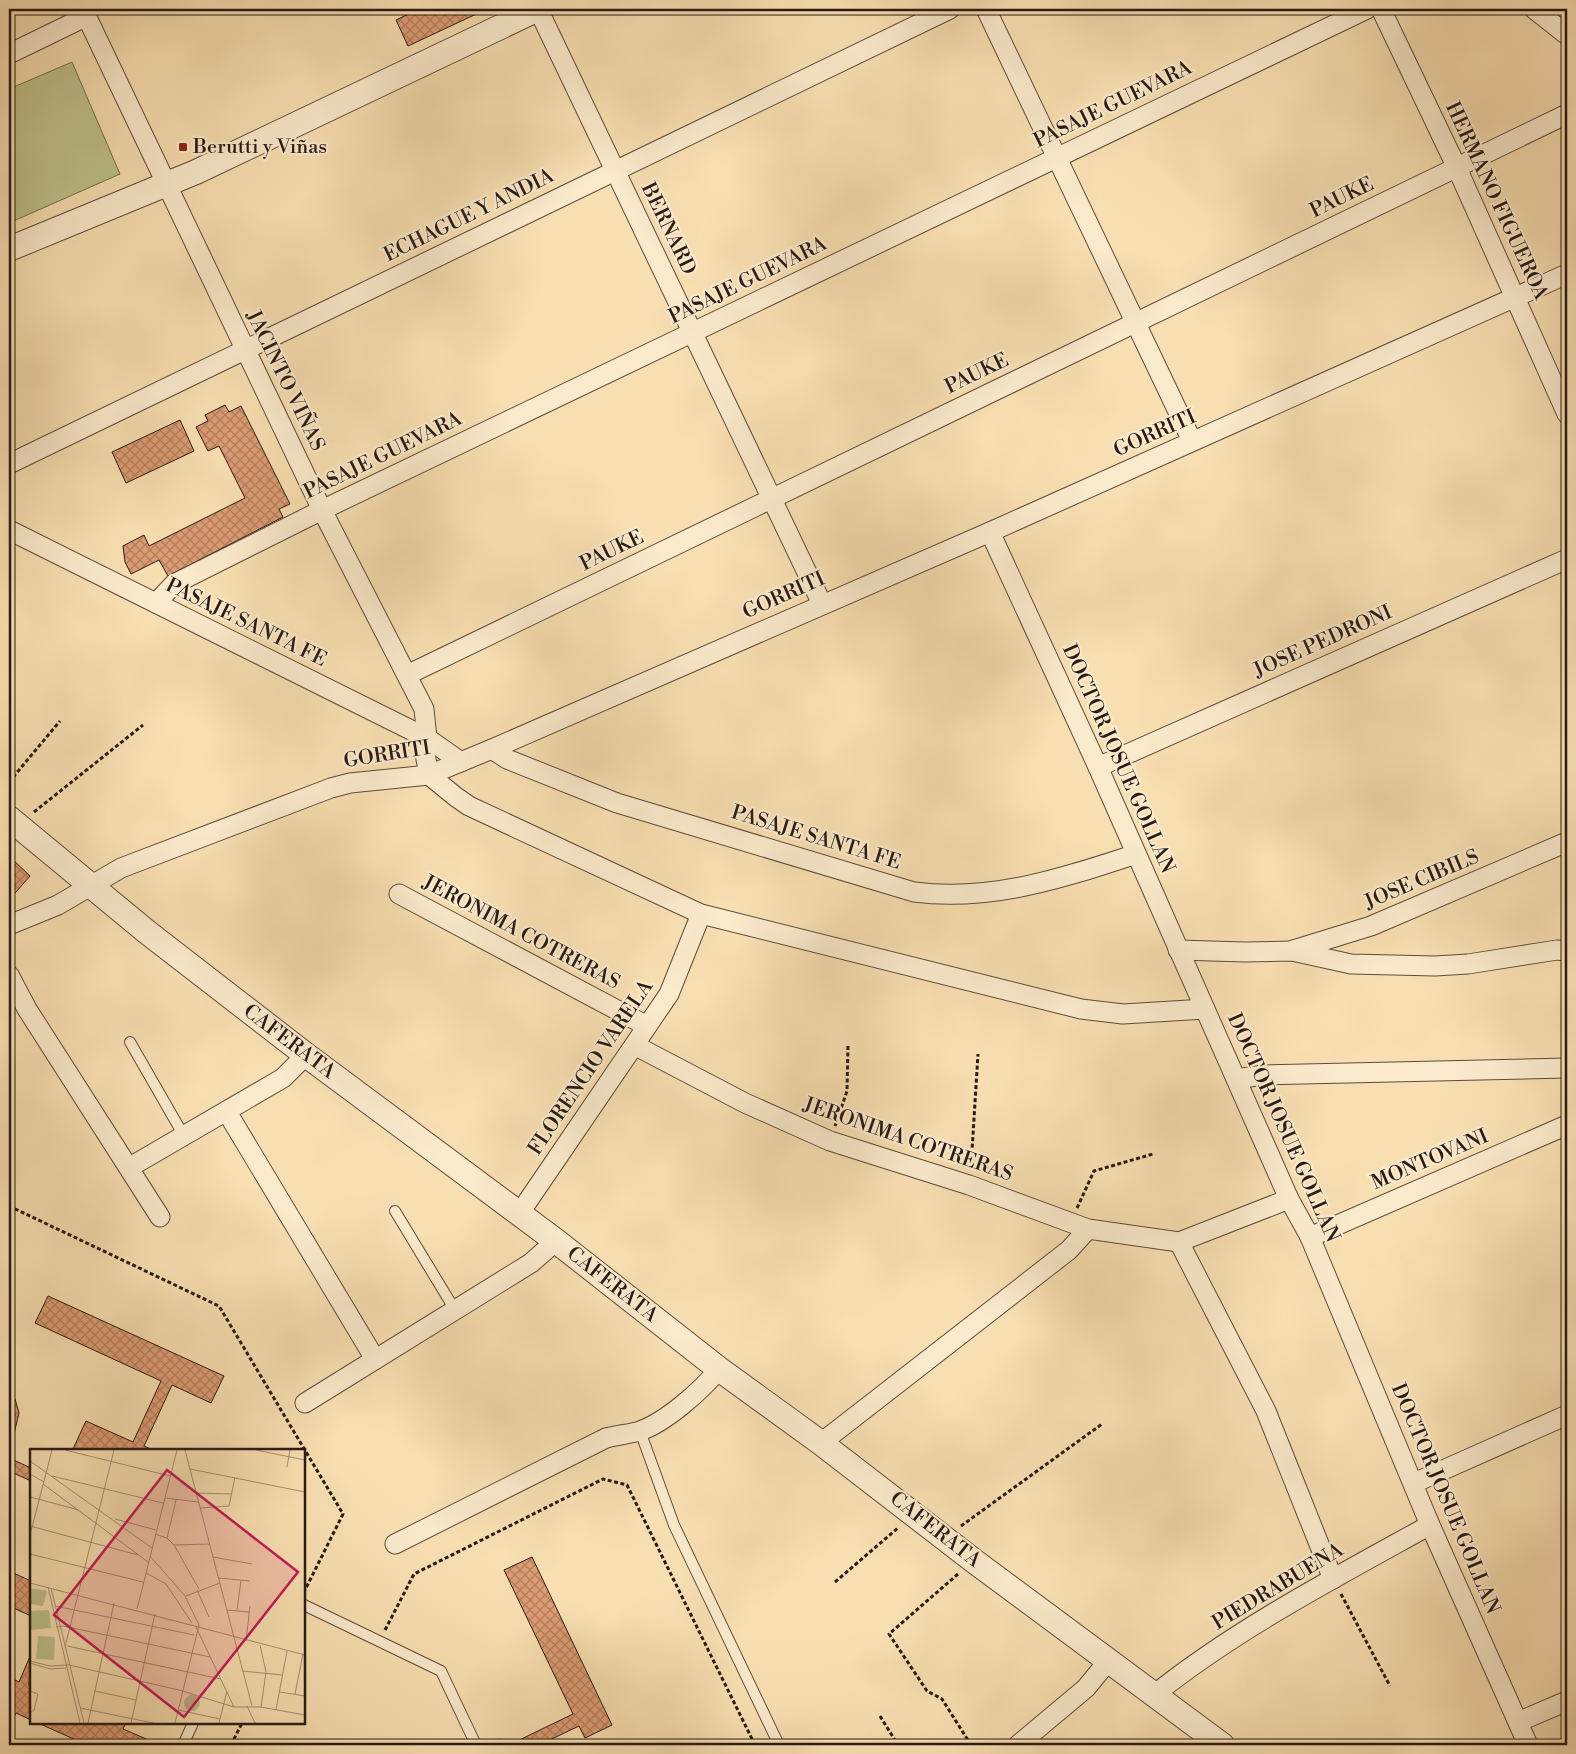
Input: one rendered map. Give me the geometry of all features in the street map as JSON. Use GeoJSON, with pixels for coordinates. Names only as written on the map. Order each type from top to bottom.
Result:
{"type":"FeatureCollection","features":[{"type":"Feature","properties":{"kind":"street","name":"BERNARD"},"geometry":{"type":"LineString","coordinates":[[538,9],[822,604]]}},
{"type":"Feature","properties":{"kind":"street"},"geometry":{"type":"LineString","coordinates":[[9,250],[167,185],[538,9]]}},
{"type":"Feature","properties":{"kind":"street","name":"ECHAGUE Y ANDIA"},"geometry":{"type":"LineString","coordinates":[[9,464],[245,351],[614,169],[950,9]]}},
{"type":"Feature","properties":{"kind":"street"},"geometry":{"type":"LineString","coordinates":[[986,9],[1192,441]]}},
{"type":"Feature","properties":{"kind":"street","name":"PASAJE GUEVARA"},"geometry":{"type":"LineString","coordinates":[[156,603],[174,584],[322,510],[1367,9]]}},
{"type":"Feature","properties":{"kind":"street","name":"HERMANO FIGUEROA"},"geometry":{"type":"LineString","coordinates":[[1381,9],[1457,168],[1567,414]]}},
{"type":"Feature","properties":{"kind":"street"},"geometry":{"type":"LineString","coordinates":[[1534,9],[1567,35]]}},
{"type":"Feature","properties":{"kind":"street"},"geometry":{"type":"LineString","coordinates":[[9,54],[85,13]]}},
{"type":"Feature","properties":{"kind":"street","name":"JACINTO VIÑAS"},"geometry":{"type":"LineString","coordinates":[[85,13],[322,510],[424,709],[427,738],[425,754],[429,775]]}},
{"type":"Feature","properties":{"kind":"street","name":"PAUKE"},"geometry":{"type":"LineString","coordinates":[[407,675],[1567,114]]}},
{"type":"Feature","properties":{"kind":"street","name":"GORRITI"},"geometry":{"type":"LineString","coordinates":[[9,925],[58,905],[122,868],[331,788],[350,783],[429,775],[461,762],[990,532],[1567,274]]}},
{"type":"Feature","properties":{"kind":"street","name":"PASAJE SANTA FE"},"geometry":{"type":"LineString","coordinates":[[9,530],[427,738],[461,762]]}},
{"type":"Feature","properties":{"kind":"street","name":"DOCTOR JOSUE GOLLAN"},"geometry":{"type":"LineString","coordinates":[[990,532],[1098,767],[1289,1198],[1310,1237],[1414,1482],[1430,1525],[1528,1745]]}},
{"type":"Feature","properties":{"kind":"street","name":"JOSE PEDRONI"},"geometry":{"type":"LineString","coordinates":[[1098,767],[1567,559]]}},
{"type":"Feature","properties":{"kind":"street","name":"PASAJE SANTA FE"},"geometry":{"type":"LineString","coordinates":[[492,749],[507,759],[617,803],[914,892],[938,895],[1020,889],[1070,876],[1136,854]]}},
{"type":"Feature","properties":{"kind":"street"},"geometry":{"type":"LineString","coordinates":[[429,775],[469,806],[701,914],[1081,1009],[1123,1014],[1205,1010]]}},
{"type":"Feature","properties":{"kind":"street","name":"CAFERATA"},"geometry":{"type":"LineString","coordinates":[[13,821],[91,886],[306,1056],[556,1241],[719,1369],[821,1443],[974,1561],[1222,1745]]}},
{"type":"Feature","properties":{"kind":"street","name":"JOSE CIBILS"},"geometry":{"type":"LineString","coordinates":[[1292,951],[1371,926],[1567,842]]}},
{"type":"Feature","properties":{"kind":"street","name":"JERONIMA COTRERAS"},"geometry":{"type":"LineString","coordinates":[[399,894],[647,1026]]}},
{"type":"Feature","properties":{"kind":"street","name":"FLORENCIO VARELA"},"geometry":{"type":"LineString","coordinates":[[519,1214],[670,994],[701,914]]}},
{"type":"Feature","properties":{"kind":"street"},"geometry":{"type":"LineString","coordinates":[[1178,950],[1292,951],[1352,964],[1435,966],[1468,964],[1557,950],[1567,951]]}},
{"type":"Feature","properties":{"kind":"street"},"geometry":{"type":"LineString","coordinates":[[9,975],[27,1009],[130,1167],[160,1217]]}},
{"type":"Feature","properties":{"kind":"street","name":"JERONIMA COTRERAS"},"geometry":{"type":"LineString","coordinates":[[636,1046],[746,1103],[830,1141],[970,1185],[1080,1225]]}},
{"type":"Feature","properties":{"kind":"street"},"geometry":{"type":"LineString","coordinates":[[130,1167],[283,1078],[306,1056]]}},
{"type":"Feature","properties":{"kind":"street"},"geometry":{"type":"LineString","coordinates":[[1236,1079],[1263,1074],[1567,1068]]}},
{"type":"Feature","properties":{"kind":"street"},"geometry":{"type":"LineString","coordinates":[[227,1112],[374,1360]]}},
{"type":"Feature","properties":{"kind":"street","name":"MONTOVANI"},"geometry":{"type":"LineString","coordinates":[[1310,1237],[1567,1125]]}},
{"type":"Feature","properties":{"kind":"street"},"geometry":{"type":"LineString","coordinates":[[821,1443],[1069,1250],[1080,1225],[1179,1242],[1289,1198]]}},
{"type":"Feature","properties":{"kind":"street"},"geometry":{"type":"LineString","coordinates":[[305,1403],[531,1263],[556,1241]]}},
{"type":"Feature","properties":{"kind":"street"},"geometry":{"type":"LineString","coordinates":[[1179,1242],[1266,1411],[1333,1579]]}},
{"type":"Feature","properties":{"kind":"street"},"geometry":{"type":"LineString","coordinates":[[395,1544],[606,1438],[640,1431],[703,1389],[719,1369]]}},
{"type":"Feature","properties":{"kind":"street"},"geometry":{"type":"LineString","coordinates":[[1414,1482],[1567,1415]]}},
{"type":"Feature","properties":{"kind":"street","name":"PIEDRABUENA"},"geometry":{"type":"LineString","coordinates":[[1154,1695],[1190,1666],[1333,1579],[1430,1525]]}},
{"type":"Feature","properties":{"kind":"street"},"geometry":{"type":"LineString","coordinates":[[1018,1745],[1086,1688],[1109,1660]]}},
{"type":"Feature","properties":{"kind":"street"},"geometry":{"type":"LineString","coordinates":[[1518,1722],[1567,1701]]}},
{"type":"Feature","properties":{"kind":"lane"},"geometry":{"type":"LineString","coordinates":[[130,1042],[184,1136]]}},
{"type":"Feature","properties":{"kind":"lane"},"geometry":{"type":"LineString","coordinates":[[395,1212],[455,1310]]}},
{"type":"Feature","properties":{"kind":"lane"},"geometry":{"type":"LineString","coordinates":[[640,1431],[674,1526],[779,1745]]}},
{"type":"Feature","properties":{"kind":"lane"},"geometry":{"type":"LineString","coordinates":[[305,1605],[441,1671],[476,1745]]}},
{"type":"Feature","properties":{"kind":"lane"},"geometry":{"type":"LineString","coordinates":[[183,1745],[194,1724]]}},
{"type":"Feature","properties":{"kind":"path"},"geometry":{"type":"LineString","coordinates":[[9,782],[60,721]]}},
{"type":"Feature","properties":{"kind":"path"},"geometry":{"type":"LineString","coordinates":[[13,821],[143,725]]}},
{"type":"Feature","properties":{"kind":"path"},"geometry":{"type":"LineString","coordinates":[[830,1141],[846,1090],[848,1045]]}},
{"type":"Feature","properties":{"kind":"path"},"geometry":{"type":"LineString","coordinates":[[970,1185],[978,1054]]}},
{"type":"Feature","properties":{"kind":"path"},"geometry":{"type":"LineString","coordinates":[[1080,1225],[1094,1171],[1153,1154]]}},
{"type":"Feature","properties":{"kind":"path"},"geometry":{"type":"LineString","coordinates":[[9,1206],[219,1306],[304,1449]]}},
{"type":"Feature","properties":{"kind":"path"},"geometry":{"type":"LineString","coordinates":[[945,1538],[1102,1424]]}},
{"type":"Feature","properties":{"kind":"path"},"geometry":{"type":"LineString","coordinates":[[305,1450],[343,1514],[305,1592]]}},
{"type":"Feature","properties":{"kind":"path"},"geometry":{"type":"LineString","coordinates":[[379,1641],[414,1574],[603,1479],[627,1485],[755,1745]]}},
{"type":"Feature","properties":{"kind":"path"},"geometry":{"type":"LineString","coordinates":[[834,1582],[914,1514]]}},
{"type":"Feature","properties":{"kind":"path"},"geometry":{"type":"LineString","coordinates":[[971,1745],[942,1699],[927,1691],[890,1634],[974,1561]]}},
{"type":"Feature","properties":{"kind":"path"},"geometry":{"type":"LineString","coordinates":[[1333,1579],[1390,1686]]}},
{"type":"Feature","properties":{"kind":"path"},"geometry":{"type":"LineString","coordinates":[[880,1716],[898,1745]]}},
{"type":"Feature","properties":{"kind":"path"},"geometry":{"type":"LineString","coordinates":[[231,1745],[242,1724]]}},
{"type":"Feature","properties":{"kind":"green space"},"geometry":{"type":"Polygon","coordinates":[[[72,62],[120,174],[9,223],[9,89],[72,62]]]}},
{"type":"Feature","properties":{"kind":"building"},"geometry":{"type":"Polygon","coordinates":[[[419,9],[487,9],[408,46],[396,20],[419,9]]]}},
{"type":"Feature","properties":{"kind":"building"},"geometry":{"type":"Polygon","coordinates":[[[225,405],[229,412],[241,406],[290,504],[279,509],[283,517],[168,576],[159,560],[131,574],[125,562],[123,546],[144,535],[149,546],[245,498],[219,446],[208,451],[196,427],[208,421],[205,415],[225,405]]]}},
{"type":"Feature","properties":{"kind":"building"},"geometry":{"type":"Polygon","coordinates":[[[180,420],[194,451],[126,483],[112,452],[180,420]]]}},
{"type":"Feature","properties":{"kind":"building"},"geometry":{"type":"Polygon","coordinates":[[[9,856],[30,876],[9,900],[9,856]]]}},
{"type":"Feature","properties":{"kind":"building"},"geometry":{"type":"Polygon","coordinates":[[[48,1296],[224,1376],[211,1403],[172,1385],[144,1446],[151,1449],[73,1449],[86,1421],[133,1442],[161,1381],[35,1323],[48,1296]]]}},
{"type":"Feature","properties":{"kind":"building"},"geometry":{"type":"Polygon","coordinates":[[[9,1389],[15,1399],[19,1413],[14,1434],[9,1432],[9,1389]]]}},
{"type":"Feature","properties":{"kind":"building"},"geometry":{"type":"Polygon","coordinates":[[[9,1458],[30,1468],[30,1481],[9,1471],[9,1458]]]}},
{"type":"Feature","properties":{"kind":"building"},"geometry":{"type":"Polygon","coordinates":[[[532,1557],[612,1725],[585,1738],[579,1726],[539,1745],[509,1745],[573,1714],[504,1570],[532,1557]]]}},
{"type":"Feature","properties":{"kind":"building"},"geometry":{"type":"Polygon","coordinates":[[[9,1571],[30,1581],[30,1616],[9,1606],[9,1571]]]}},
{"type":"Feature","properties":{"kind":"building"},"geometry":{"type":"Polygon","coordinates":[[[30,1656],[30,1720],[16,1713],[9,1728],[9,1677],[19,1682],[30,1656]]]}},
{"type":"Feature","properties":{"kind":"building"},"geometry":{"type":"Polygon","coordinates":[[[40,1724],[126,1724],[123,1729],[151,1741],[149,1745],[87,1745],[40,1724]]]}},
{"type":"Feature","properties":{"kind":"building"},"geometry":{"type":"Polygon","coordinates":[[[501,1739],[504,1745],[488,1745],[501,1739]]]}},
{"type":"Feature","properties":{"kind":"place","name":"Berutti y Viñas"},"geometry":{"type":"Point","coordinates":[183,147]}}]}
